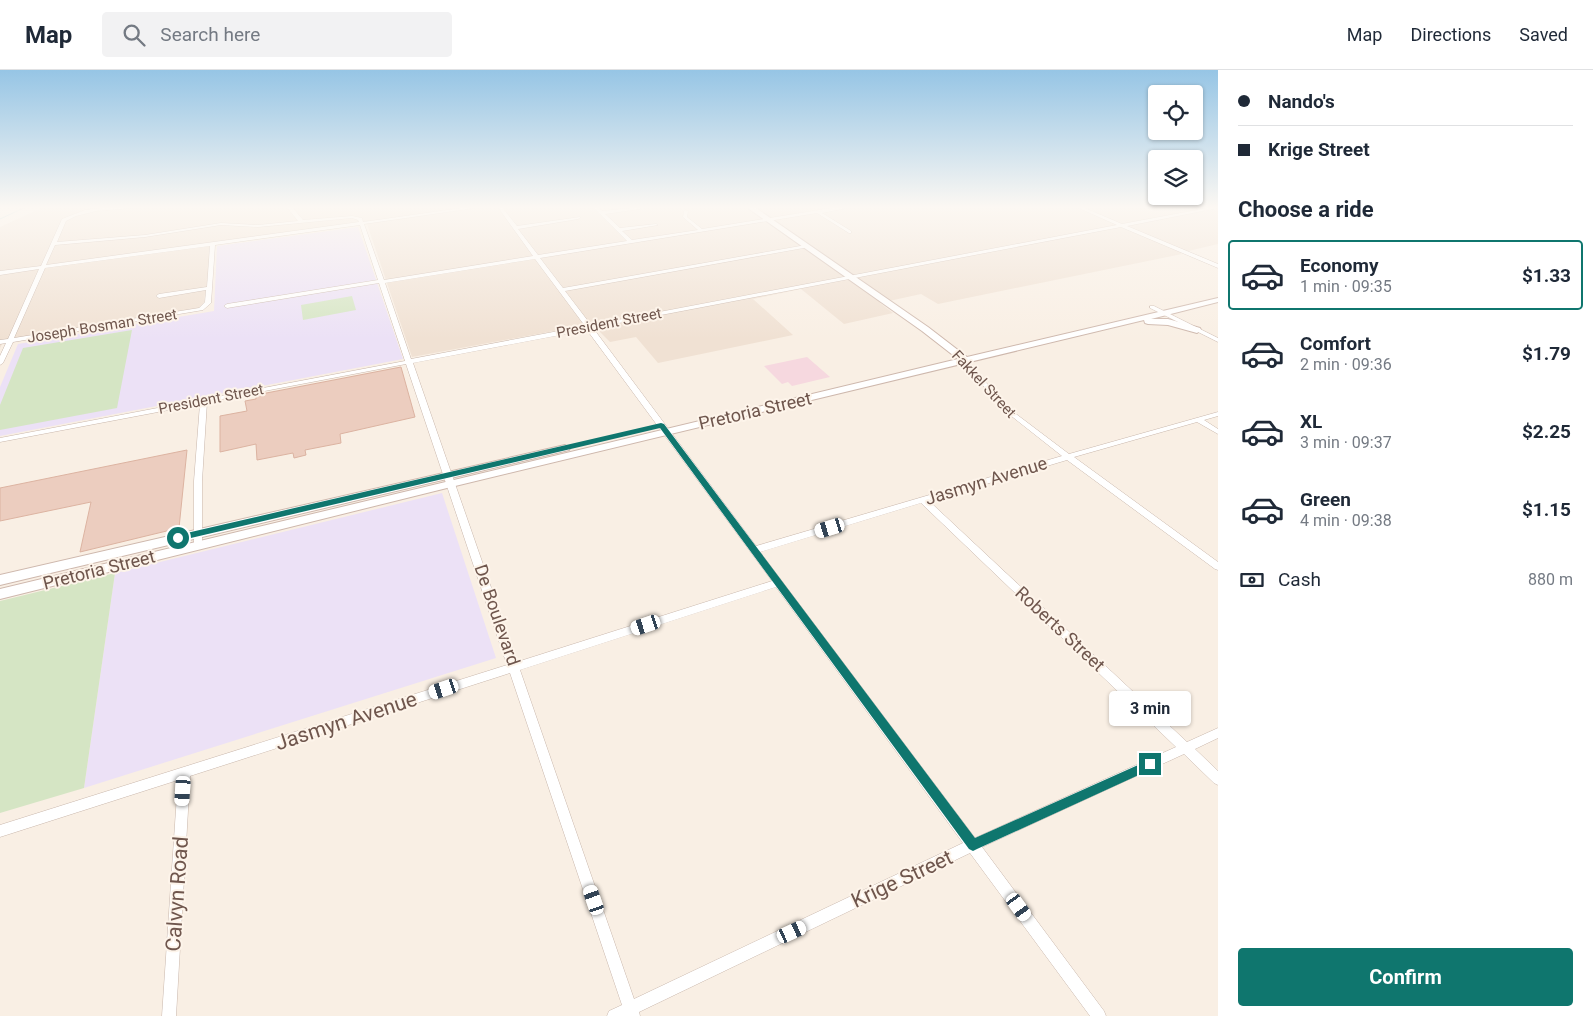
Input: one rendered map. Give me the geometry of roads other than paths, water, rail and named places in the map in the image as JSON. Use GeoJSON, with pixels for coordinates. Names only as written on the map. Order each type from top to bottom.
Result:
{"type":"FeatureCollection","features":[{"type":"Feature","properties":{"kind":"main road","name":"Fakkel Street"},"geometry":{"type":"LineString","coordinates":[[810,250],[963,357]]}},
{"type":"Feature","properties":{"kind":"main road","name":"Pretoria Street"},"geometry":{"type":"LineString","coordinates":[[963,357],[1152,307],[1218,293]]}},
{"type":"Feature","properties":{"kind":"main road","name":"Pretoria Street"},"geometry":{"type":"LineString","coordinates":[[0,580],[197,540],[963,357],[1218,300]]}},
{"type":"Feature","properties":{"kind":"main road"},"geometry":{"type":"LineString","coordinates":[[1194,306],[1186,316],[1197,330]]}},
{"type":"Feature","properties":{"kind":"main road"},"geometry":{"type":"LineString","coordinates":[[1133,320],[1168,322],[1197,330]]}},
{"type":"Feature","properties":{"kind":"main road","name":"Pretoria Street"},"geometry":{"type":"LineString","coordinates":[[0,594],[160,555],[197,540]]}},
{"type":"Feature","properties":{"kind":"main road"},"geometry":{"type":"LineString","coordinates":[[0,586],[142,553],[160,555]]}},
{"type":"Feature","properties":{"kind":"street"},"geometry":{"type":"LineString","coordinates":[[0,363],[51,250]]}},
{"type":"Feature","properties":{"kind":"street"},"geometry":{"type":"LineString","coordinates":[[0,273],[168,250]]}},
{"type":"Feature","properties":{"kind":"street"},"geometry":{"type":"LineString","coordinates":[[203,309],[208,304],[212,250]]}},
{"type":"Feature","properties":{"kind":"street","name":"De Boulevard"},"geometry":{"type":"LineString","coordinates":[[371,250],[632,1012]]}},
{"type":"Feature","properties":{"kind":"street"},"geometry":{"type":"LineString","coordinates":[[531,250],[1099,1016]]}},
{"type":"Feature","properties":{"kind":"street"},"geometry":{"type":"LineString","coordinates":[[227,306],[579,250]]}},
{"type":"Feature","properties":{"kind":"street"},"geometry":{"type":"LineString","coordinates":[[561,290],[788,250]]}},
{"type":"Feature","properties":{"kind":"street","name":"President Street"},"geometry":{"type":"LineString","coordinates":[[0,440],[996,250]]}},
{"type":"Feature","properties":{"kind":"street"},"geometry":{"type":"LineString","coordinates":[[1180,250],[1218,266]]}},
{"type":"Feature","properties":{"kind":"street"},"geometry":{"type":"LineString","coordinates":[[159,296],[209,288]]}},
{"type":"Feature","properties":{"kind":"street"},"geometry":{"type":"LineString","coordinates":[[1152,307],[1218,340]]}},
{"type":"Feature","properties":{"kind":"street","name":"Joseph Bosman Street"},"geometry":{"type":"LineString","coordinates":[[0,342],[203,309]]}},
{"type":"Feature","properties":{"kind":"street","name":"Fakkel Street"},"geometry":{"type":"LineString","coordinates":[[963,357],[1002,406],[1066,457],[1218,566]]}},
{"type":"Feature","properties":{"kind":"street"},"geometry":{"type":"LineString","coordinates":[[197,540],[204,401]]}},
{"type":"Feature","properties":{"kind":"street","name":"Jasmyn Avenue"},"geometry":{"type":"LineString","coordinates":[[755,550],[1066,457],[1218,414]]}},
{"type":"Feature","properties":{"kind":"street"},"geometry":{"type":"LineString","coordinates":[[1198,420],[1218,432]]}},
{"type":"Feature","properties":{"kind":"street","name":"Roberts Street"},"geometry":{"type":"LineString","coordinates":[[923,500],[1218,778]]}},
{"type":"Feature","properties":{"kind":"street","name":"Jasmyn Avenue"},"geometry":{"type":"LineString","coordinates":[[0,831],[777,582]]}},
{"type":"Feature","properties":{"kind":"street","name":"Krige Street"},"geometry":{"type":"LineString","coordinates":[[614,1016],[632,1012],[973,845],[1218,733]]}},
{"type":"Feature","properties":{"kind":"street","name":"Calvyn Road"},"geometry":{"type":"LineString","coordinates":[[169,1016],[184,773]]}}]}
